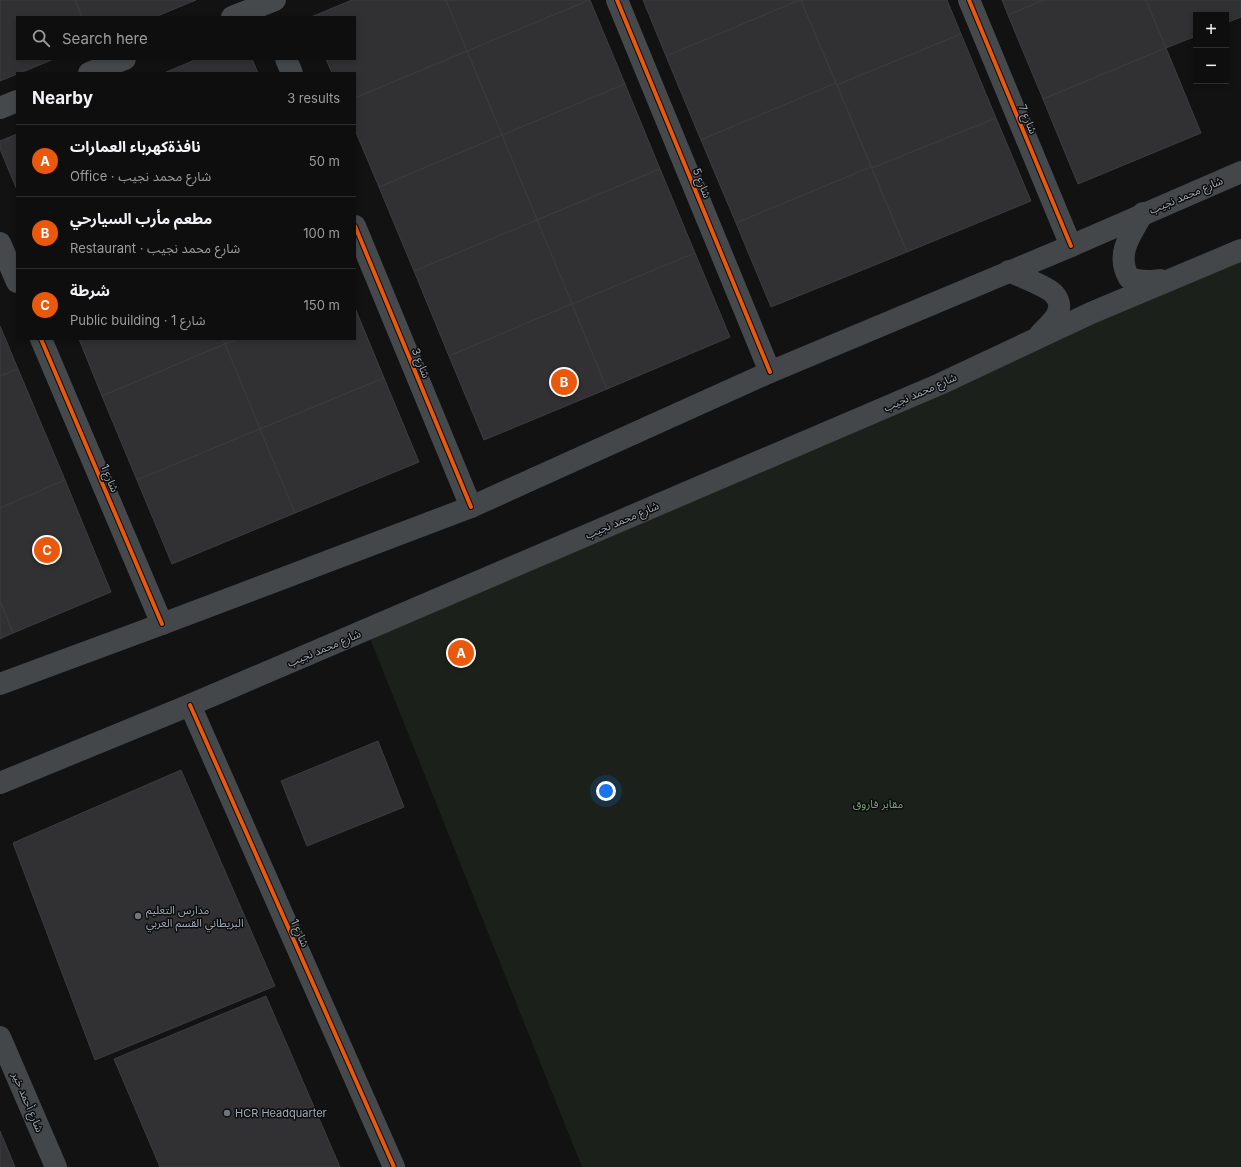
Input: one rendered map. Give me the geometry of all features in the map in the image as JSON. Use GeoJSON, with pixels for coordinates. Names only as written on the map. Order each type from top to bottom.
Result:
{"type":"FeatureCollection","features":[{"type":"Feature","properties":{"kind":"main road","name":"شارع محمد نجيب"},"geometry":{"type":"LineString","coordinates":[[0,684],[162,624],[470,506],[770,372],[1071,246],[1143,213],[1241,172]]}},
{"type":"Feature","properties":{"kind":"main road"},"geometry":{"type":"LineString","coordinates":[[1143,213],[1124,251],[1124,270],[1129,278],[1147,282],[1182,274]]}},
{"type":"Feature","properties":{"kind":"main road","name":"شارع محمد نجيب"},"geometry":{"type":"LineString","coordinates":[[0,783],[190,705],[940,384],[1035,338],[1241,250]]}},
{"type":"Feature","properties":{"kind":"main road"},"geometry":{"type":"LineString","coordinates":[[1009,271],[1047,289],[1054,294],[1058,300],[1060,309],[1055,319],[1035,338]]}},
{"type":"Feature","properties":{"kind":"main road","name":"شارع أحمد خير"},"geometry":{"type":"LineString","coordinates":[[0,1037],[56,1167]]}},
{"type":"Feature","properties":{"kind":"street","name":"شارع 5"},"geometry":{"type":"LineString","coordinates":[[617,0],[770,372]]}},
{"type":"Feature","properties":{"kind":"street","name":"شارع 7"},"geometry":{"type":"LineString","coordinates":[[969,0],[1071,246]]}},
{"type":"Feature","properties":{"kind":"street"},"geometry":{"type":"LineString","coordinates":[[235,16],[267,5]]}},
{"type":"Feature","properties":{"kind":"street"},"geometry":{"type":"LineString","coordinates":[[92,72],[122,60]]}},
{"type":"Feature","properties":{"kind":"street"},"geometry":{"type":"LineString","coordinates":[[286,60],[292,72]]}},
{"type":"Feature","properties":{"kind":"street"},"geometry":{"type":"LineString","coordinates":[[0,108],[16,101]]}},
{"type":"Feature","properties":{"kind":"street","name":"شارع 3"},"geometry":{"type":"LineString","coordinates":[[356,228],[470,506]]}},
{"type":"Feature","properties":{"kind":"street"},"geometry":{"type":"LineString","coordinates":[[0,242],[16,280]]}},
{"type":"Feature","properties":{"kind":"street","name":"شارع 1"},"geometry":{"type":"LineString","coordinates":[[41,340],[162,624]]}},
{"type":"Feature","properties":{"kind":"street","name":"شارع 1"},"geometry":{"type":"LineString","coordinates":[[190,705],[394,1167]]}},
{"type":"Feature","properties":{"kind":"green space","name":"مقابر فاروق"},"geometry":{"type":"Polygon","coordinates":[[[1241,250],[1241,1167],[582,1167],[367,631],[1241,250]]]}},
{"type":"Feature","properties":{"kind":"building"},"geometry":{"type":"Polygon","coordinates":[[[0,0],[75,0],[82,16],[16,16],[16,60],[52,60],[22,72],[16,72],[16,74],[0,81],[0,0]]]}},
{"type":"Feature","properties":{"kind":"building"},"geometry":{"type":"Polygon","coordinates":[[[75,0],[196,0],[157,16],[82,16],[75,0]]]}},
{"type":"Feature","properties":{"kind":"building"},"geometry":{"type":"Polygon","coordinates":[[[352,0],[446,0],[467,51],[356,98],[356,72],[332,72],[326,60],[356,60],[356,16],[313,16],[352,0]]]}},
{"type":"Feature","properties":{"kind":"building"},"geometry":{"type":"Polygon","coordinates":[[[446,0],[589,0],[467,51],[446,0]]]}},
{"type":"Feature","properties":{"kind":"building"},"geometry":{"type":"Polygon","coordinates":[[[589,0],[625,84],[502,135],[467,51],[589,0]]]}},
{"type":"Feature","properties":{"kind":"building"},"geometry":{"type":"Polygon","coordinates":[[[643,0],[800,0],[666,56],[643,0]]]}},
{"type":"Feature","properties":{"kind":"building"},"geometry":{"type":"Polygon","coordinates":[[[800,0],[836,83],[701,140],[666,56],[800,0]]]}},
{"type":"Feature","properties":{"kind":"building"},"geometry":{"type":"Polygon","coordinates":[[[947,0],[961,34],[837,85],[801,1],[947,0]]]}},
{"type":"Feature","properties":{"kind":"building"},"geometry":{"type":"Polygon","coordinates":[[[1002,0],[1044,0],[1008,15],[1002,0]]]}},
{"type":"Feature","properties":{"kind":"building"},"geometry":{"type":"Polygon","coordinates":[[[1044,0],[1146,0],[1166,48],[1043,99],[1008,15],[1044,0]]]}},
{"type":"Feature","properties":{"kind":"building"},"geometry":{"type":"Polygon","coordinates":[[[1146,0],[1241,0],[1241,17],[1229,22],[1229,12],[1193,12],[1193,37],[1166,48],[1146,0]]]}},
{"type":"Feature","properties":{"kind":"building"},"geometry":{"type":"Polygon","coordinates":[[[961,34],[996,118],[872,168],[837,85],[961,34]]]}},
{"type":"Feature","properties":{"kind":"building"},"geometry":{"type":"Polygon","coordinates":[[[1166,48],[1201,133],[1078,184],[1043,99],[1166,48]]]}},
{"type":"Feature","properties":{"kind":"building"},"geometry":{"type":"Polygon","coordinates":[[[467,51],[502,135],[379,187],[356,132],[356,98],[467,51]]]}},
{"type":"Feature","properties":{"kind":"building"},"geometry":{"type":"Polygon","coordinates":[[[195,60],[252,60],[258,72],[166,72],[195,60]]]}},
{"type":"Feature","properties":{"kind":"building"},"geometry":{"type":"Polygon","coordinates":[[[836,83],[871,167],[736,223],[701,140],[836,83]]]}},
{"type":"Feature","properties":{"kind":"building"},"geometry":{"type":"Polygon","coordinates":[[[625,84],[660,169],[537,220],[502,135],[625,84]]]}},
{"type":"Feature","properties":{"kind":"building"},"geometry":{"type":"Polygon","coordinates":[[[996,118],[1031,201],[907,252],[872,168],[996,118]]]}},
{"type":"Feature","properties":{"kind":"building"},"geometry":{"type":"Polygon","coordinates":[[[16,134],[16,188],[0,149],[0,141],[16,134]]]}},
{"type":"Feature","properties":{"kind":"building"},"geometry":{"type":"Polygon","coordinates":[[[502,135],[537,220],[414,271],[379,187],[502,135]]]}},
{"type":"Feature","properties":{"kind":"building"},"geometry":{"type":"Polygon","coordinates":[[[871,167],[907,252],[771,307],[736,223],[871,167]]]}},
{"type":"Feature","properties":{"kind":"building"},"geometry":{"type":"Polygon","coordinates":[[[660,169],[695,253],[572,304],[537,220],[660,169]]]}},
{"type":"Feature","properties":{"kind":"building"},"geometry":{"type":"Polygon","coordinates":[[[537,220],[572,304],[449,356],[414,271],[537,220]]]}},
{"type":"Feature","properties":{"kind":"building"},"geometry":{"type":"Polygon","coordinates":[[[695,253],[730,337],[607,389],[572,304],[695,253]]]}},
{"type":"Feature","properties":{"kind":"building"},"geometry":{"type":"Polygon","coordinates":[[[572,304],[607,389],[484,440],[449,356],[572,304]]]}},
{"type":"Feature","properties":{"kind":"building"},"geometry":{"type":"Polygon","coordinates":[[[356,310],[384,378],[260,429],[225,344],[235,340],[356,340],[356,310]]]}},
{"type":"Feature","properties":{"kind":"building"},"geometry":{"type":"Polygon","coordinates":[[[0,326],[18,369],[0,376],[0,326]]]}},
{"type":"Feature","properties":{"kind":"building"},"geometry":{"type":"Polygon","coordinates":[[[79,340],[223,340],[225,344],[102,396],[79,340]]]}},
{"type":"Feature","properties":{"kind":"building"},"geometry":{"type":"Polygon","coordinates":[[[223,340],[235,340],[225,344],[223,340]]]}},
{"type":"Feature","properties":{"kind":"building"},"geometry":{"type":"Polygon","coordinates":[[[225,344],[260,429],[137,480],[102,396],[225,344]]]}},
{"type":"Feature","properties":{"kind":"building"},"geometry":{"type":"Polygon","coordinates":[[[18,369],[65,480],[0,508],[0,376],[18,369]]]}},
{"type":"Feature","properties":{"kind":"building"},"geometry":{"type":"Polygon","coordinates":[[[384,378],[419,462],[295,513],[260,429],[384,378]]]}},
{"type":"Feature","properties":{"kind":"building"},"geometry":{"type":"Polygon","coordinates":[[[260,429],[295,513],[172,564],[137,480],[260,429]]]}},
{"type":"Feature","properties":{"kind":"building"},"geometry":{"type":"Polygon","coordinates":[[[65,480],[111,592],[13,633],[0,601],[0,508],[65,480]]]}},
{"type":"Feature","properties":{"kind":"building"},"geometry":{"type":"Polygon","coordinates":[[[0,601],[13,633],[0,639],[0,601]]]}},
{"type":"Feature","properties":{"kind":"building"},"geometry":{"type":"Polygon","coordinates":[[[378,741],[404,807],[307,846],[281,781],[378,741]]]}},
{"type":"Feature","properties":{"kind":"building"},"geometry":{"type":"Polygon","coordinates":[[[181,770],[275,986],[95,1060],[13,843],[181,770]]]}},
{"type":"Feature","properties":{"kind":"building","name":"HCR Headquarter"},"geometry":{"type":"Polygon","coordinates":[[[266,996],[340,1167],[160,1167],[114,1059],[266,996]]]}},
{"type":"Feature","properties":{"kind":"building"},"geometry":{"type":"Polygon","coordinates":[[[0,1131],[15,1167],[0,1167],[0,1131]]]}},
{"type":"Feature","properties":{"kind":"cycle path"},"geometry":{"type":"LineString","coordinates":[[617,0],[770,372]]}},
{"type":"Feature","properties":{"kind":"cycle path"},"geometry":{"type":"LineString","coordinates":[[969,0],[1071,246]]}},
{"type":"Feature","properties":{"kind":"cycle path"},"geometry":{"type":"LineString","coordinates":[[356,228],[471,507]]}},
{"type":"Feature","properties":{"kind":"cycle path"},"geometry":{"type":"LineString","coordinates":[[41,340],[162,624]]}},
{"type":"Feature","properties":{"kind":"cycle path"},"geometry":{"type":"LineString","coordinates":[[190,705],[394,1167]]}},
{"type":"Feature","properties":{"kind":"place","name":"مطعم مأرب السيارحي"},"geometry":{"type":"Point","coordinates":[564,382]}},
{"type":"Feature","properties":{"kind":"place","name":"شرطة"},"geometry":{"type":"Point","coordinates":[47,550]}},
{"type":"Feature","properties":{"kind":"place","name":"نافذةكهرباء العمارات"},"geometry":{"type":"Point","coordinates":[461,653]}},
{"type":"Feature","properties":{"kind":"place","name":"مدارس التعليم البريطاني القسم العربي"},"geometry":{"type":"Point","coordinates":[138,916]}},
{"type":"Feature","properties":{"kind":"place","name":"HCR Headquarter"},"geometry":{"type":"Point","coordinates":[227,1113]}}]}
